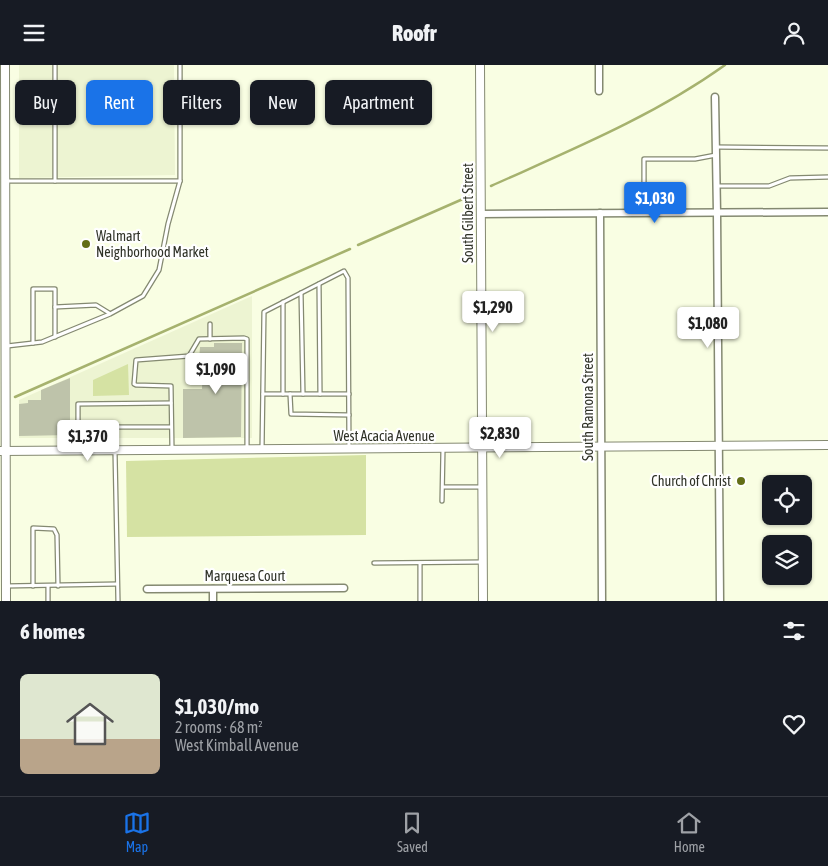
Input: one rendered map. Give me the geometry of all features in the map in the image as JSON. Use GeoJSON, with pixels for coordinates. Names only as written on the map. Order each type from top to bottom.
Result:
{"type":"FeatureCollection","features":[{"type":"Feature","properties":{"kind":"street"},"geometry":{"type":"LineString","coordinates":[[4,65],[5,181],[2,219],[5,347],[2,366],[5,404],[3,547],[6,601]]}},
{"type":"Feature","properties":{"kind":"street","name":"South Gilbert Street"},"geometry":{"type":"LineString","coordinates":[[480,65],[483,601]]}},
{"type":"Feature","properties":{"kind":"street"},"geometry":{"type":"LineString","coordinates":[[599,65],[599,91]]}},
{"type":"Feature","properties":{"kind":"street"},"geometry":{"type":"LineString","coordinates":[[715,97],[718,213],[720,601]]}},
{"type":"Feature","properties":{"kind":"street","name":"South Ramona Street"},"geometry":{"type":"LineString","coordinates":[[600,213],[602,601]]}},
{"type":"Feature","properties":{"kind":"street"},"geometry":{"type":"LineString","coordinates":[[481,214],[828,213]]}},
{"type":"Feature","properties":{"kind":"street","name":"West Acacia Avenue"},"geometry":{"type":"LineString","coordinates":[[3,451],[828,445]]}},
{"type":"Feature","properties":{"kind":"street","name":"Marquesa Court"},"geometry":{"type":"LineString","coordinates":[[147,589],[344,588]]}},
{"type":"Feature","properties":{"kind":"street"},"geometry":{"type":"LineString","coordinates":[[213,589],[213,601]]}},
{"type":"Feature","properties":{"kind":"lane"},"geometry":{"type":"LineString","coordinates":[[54,181],[55,65]]}},
{"type":"Feature","properties":{"kind":"lane"},"geometry":{"type":"LineString","coordinates":[[5,347],[42,342],[110,314],[143,297],[159,270],[168,224],[180,181],[180,65]]}},
{"type":"Feature","properties":{"kind":"lane"},"geometry":{"type":"LineString","coordinates":[[716,147],[828,148]]}},
{"type":"Feature","properties":{"kind":"lane"},"geometry":{"type":"LineString","coordinates":[[644,213],[644,159],[695,159],[716,155]]}},
{"type":"Feature","properties":{"kind":"lane"},"geometry":{"type":"LineString","coordinates":[[717,186],[769,186],[790,178],[828,177]]}},
{"type":"Feature","properties":{"kind":"lane"},"geometry":{"type":"LineString","coordinates":[[5,181],[180,181]]}},
{"type":"Feature","properties":{"kind":"lane"},"geometry":{"type":"LineString","coordinates":[[262,449],[264,312],[344,271],[348,278],[350,449]]}},
{"type":"Feature","properties":{"kind":"lane"},"geometry":{"type":"LineString","coordinates":[[319,284],[320,394]]}},
{"type":"Feature","properties":{"kind":"lane"},"geometry":{"type":"LineString","coordinates":[[33,343],[33,289],[55,289],[55,337]]}},
{"type":"Feature","properties":{"kind":"lane"},"geometry":{"type":"LineString","coordinates":[[301,293],[303,394]]}},
{"type":"Feature","properties":{"kind":"lane"},"geometry":{"type":"LineString","coordinates":[[283,302],[283,394]]}},
{"type":"Feature","properties":{"kind":"lane"},"geometry":{"type":"LineString","coordinates":[[55,307],[96,305],[110,314]]}},
{"type":"Feature","properties":{"kind":"lane"},"geometry":{"type":"LineString","coordinates":[[210,324],[210,339]]}},
{"type":"Feature","properties":{"kind":"lane"},"geometry":{"type":"LineString","coordinates":[[172,450],[171,386],[134,384],[134,363],[136,360],[189,356],[199,339],[244,338],[246,339],[247,449]]}},
{"type":"Feature","properties":{"kind":"lane"},"geometry":{"type":"LineString","coordinates":[[263,394],[349,394]]}},
{"type":"Feature","properties":{"kind":"lane"},"geometry":{"type":"LineString","coordinates":[[290,394],[291,414],[349,415]]}},
{"type":"Feature","properties":{"kind":"lane"},"geometry":{"type":"LineString","coordinates":[[78,451],[78,403],[171,403]]}},
{"type":"Feature","properties":{"kind":"lane"},"geometry":{"type":"LineString","coordinates":[[78,427],[171,427]]}},
{"type":"Feature","properties":{"kind":"lane"},"geometry":{"type":"LineString","coordinates":[[442,501],[444,448]]}},
{"type":"Feature","properties":{"kind":"lane"},"geometry":{"type":"LineString","coordinates":[[115,450],[118,601]]}},
{"type":"Feature","properties":{"kind":"lane"},"geometry":{"type":"LineString","coordinates":[[443,487],[483,487]]}},
{"type":"Feature","properties":{"kind":"lane"},"geometry":{"type":"LineString","coordinates":[[33,586],[33,528],[54,529],[57,535],[58,585]]}},
{"type":"Feature","properties":{"kind":"lane"},"geometry":{"type":"LineString","coordinates":[[374,563],[483,562]]}},
{"type":"Feature","properties":{"kind":"lane"},"geometry":{"type":"LineString","coordinates":[[420,563],[420,601]]}},
{"type":"Feature","properties":{"kind":"lane"},"geometry":{"type":"LineString","coordinates":[[6,586],[117,584]]}},
{"type":"Feature","properties":{"kind":"lane"},"geometry":{"type":"LineString","coordinates":[[48,585],[48,601]]}},
{"type":"Feature","properties":{"kind":"shaded area"},"geometry":{"type":"Polygon","coordinates":[[[19,65],[174,65],[174,80],[163,80],[163,125],[175,125],[175,175],[19,178],[19,125],[76,125],[76,80],[19,80],[19,65]]]}},
{"type":"Feature","properties":{"kind":"shaded area"},"geometry":{"type":"Polygon","coordinates":[[[252,296],[252,438],[19,438],[19,400],[252,296]]]}},
{"type":"Feature","properties":{"kind":"green space"},"geometry":{"type":"Polygon","coordinates":[[[128,364],[129,395],[93,396],[93,380],[128,364]]]}},
{"type":"Feature","properties":{"kind":"green space"},"geometry":{"type":"Polygon","coordinates":[[[366,455],[366,535],[127,537],[126,461],[366,455]]]}},
{"type":"Feature","properties":{"kind":"building"},"geometry":{"type":"Polygon","coordinates":[[[214,343],[242,343],[241,437],[183,438],[183,389],[202,389],[203,360],[199,360],[200,347],[214,347],[214,343]]]}},
{"type":"Feature","properties":{"kind":"building"},"geometry":{"type":"Polygon","coordinates":[[[70,378],[70,435],[19,436],[19,404],[28,403],[28,400],[41,400],[41,390],[70,378]]]}},
{"type":"Feature","properties":{"kind":"waterway"},"geometry":{"type":"LineString","coordinates":[[491,186],[641,116],[725,65]]}},
{"type":"Feature","properties":{"kind":"waterway"},"geometry":{"type":"LineString","coordinates":[[358,245],[472,195]]}},
{"type":"Feature","properties":{"kind":"waterway"},"geometry":{"type":"LineString","coordinates":[[15,397],[350,249]]}},
{"type":"Feature","properties":{"kind":"place","name":"Walmart Neighborhood Market"},"geometry":{"type":"Point","coordinates":[86,244]}},
{"type":"Feature","properties":{"kind":"place","name":"Church of Christ"},"geometry":{"type":"Point","coordinates":[741,481]}}]}
